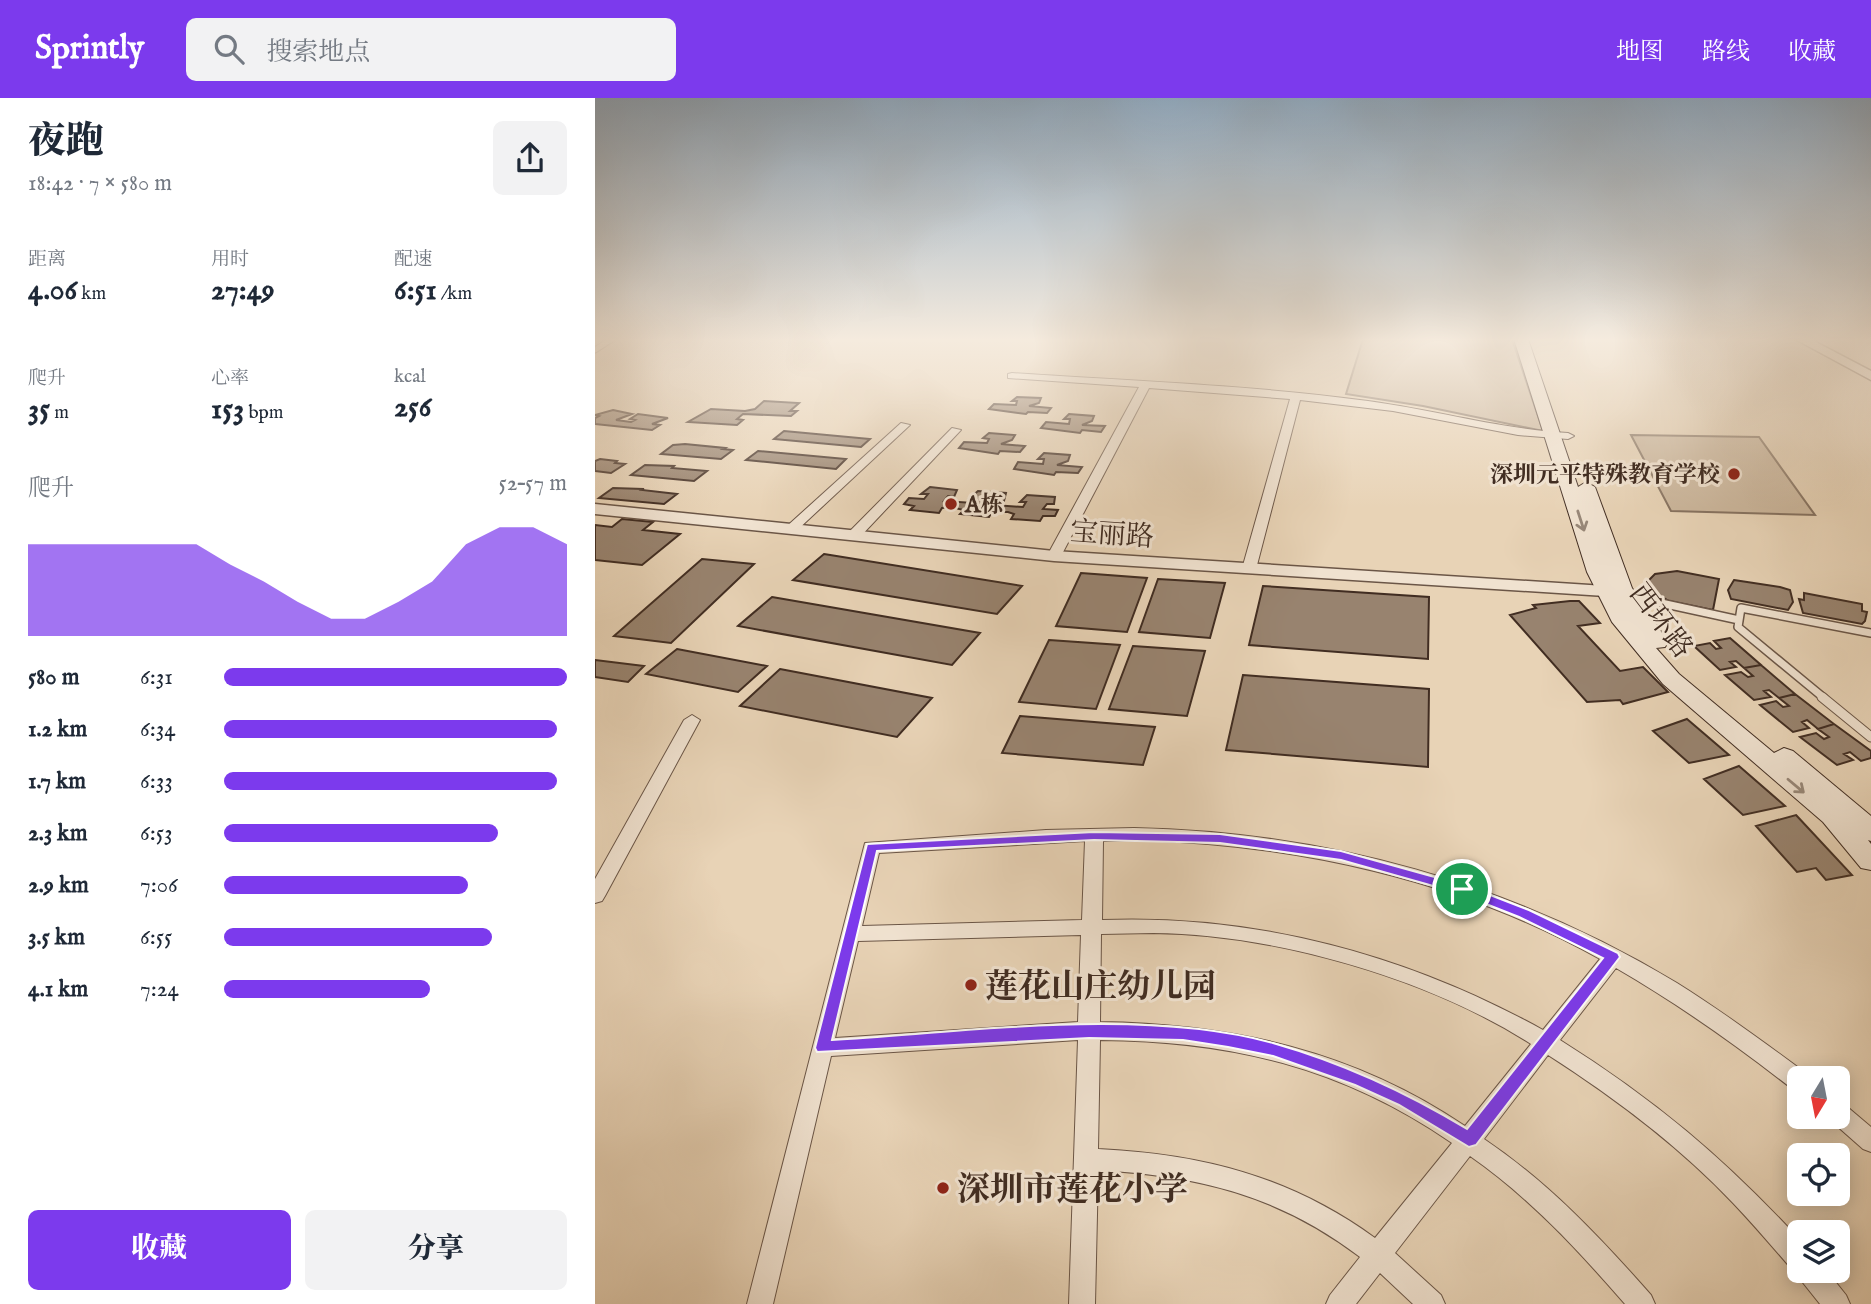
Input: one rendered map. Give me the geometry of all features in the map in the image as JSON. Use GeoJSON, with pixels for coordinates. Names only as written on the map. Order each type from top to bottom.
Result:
{"type":"FeatureCollection","features":[{"type":"Feature","properties":{"kind":"main road","name":"西环路"},"geometry":{"type":"LineString","coordinates":[[1544,395],[1626,596],[1654,639],[1689,676],[1852,812],[1871,832]]}},
{"type":"Feature","properties":{"kind":"main road","name":"西环路"},"geometry":{"type":"LineString","coordinates":[[1549,395],[1605,592],[1636,640],[1671,679],[1832,817],[1871,861]]}},
{"type":"Feature","properties":{"kind":"street"},"geometry":{"type":"LineString","coordinates":[[1054,556],[1140,395]]}},
{"type":"Feature","properties":{"kind":"street"},"geometry":{"type":"LineString","coordinates":[[1272,395],[1407,410],[1560,436]]}},
{"type":"Feature","properties":{"kind":"street"},"geometry":{"type":"LineString","coordinates":[[1249,569],[1296,397]]}},
{"type":"Feature","properties":{"kind":"street"},"geometry":{"type":"LineString","coordinates":[[790,530],[905,425]]}},
{"type":"Feature","properties":{"kind":"street"},"geometry":{"type":"LineString","coordinates":[[853,536],[956,430]]}},
{"type":"Feature","properties":{"kind":"street","name":"宝丽路"},"geometry":{"type":"LineString","coordinates":[[595,509],[1054,556],[1605,592],[1626,596]]}},
{"type":"Feature","properties":{"kind":"street"},"geometry":{"type":"LineString","coordinates":[[595,896],[692,720]]}},
{"type":"Feature","properties":{"kind":"street"},"geometry":{"type":"LineString","coordinates":[[1082,1304],[1094,836]]}},
{"type":"Feature","properties":{"kind":"street"},"geometry":{"type":"LineString","coordinates":[[761,1304],[871,847],[1094,836],[1220,838],[1341,856],[1462,889],[1524,913],[1613,957],[1711,1015],[1787,1071]]}},
{"type":"Feature","properties":{"kind":"street"},"geometry":{"type":"LineString","coordinates":[[850,934],[1092,927],[1203,927],[1310,944],[1416,977],[1469,999],[1547,1041],[1627,1095],[1680,1138],[1733,1187],[1787,1245]]}},
{"type":"Feature","properties":{"kind":"street"},"geometry":{"type":"LineString","coordinates":[[1339,1304],[1613,957]]}},
{"type":"Feature","properties":{"kind":"street"},"geometry":{"type":"LineString","coordinates":[[823,1048],[1089,1031],[1183,1034],[1273,1050],[1361,1080],[1404,1100],[1469,1140],[1531,1186],[1572,1223],[1642,1304]]}},
{"type":"Feature","properties":{"kind":"street"},"geometry":{"type":"LineString","coordinates":[[1850,1123],[1871,1142]]}},
{"type":"Feature","properties":{"kind":"street"},"geometry":{"type":"LineString","coordinates":[[1086,1159],[1159,1164],[1239,1181],[1295,1203],[1328,1220],[1378,1255],[1432,1304]]}},
{"type":"Feature","properties":{"kind":"street"},"geometry":{"type":"LineString","coordinates":[[1820,1283],[1837,1304]]}},
{"type":"Feature","properties":{"kind":"lane"},"geometry":{"type":"LineString","coordinates":[[1626,596],[1739,620]]}},
{"type":"Feature","properties":{"kind":"lane"},"geometry":{"type":"LineString","coordinates":[[1871,633],[1741,608],[1738,627],[1871,737]]}},
{"type":"Feature","properties":{"kind":"shaded area"},"geometry":{"type":"Polygon","coordinates":[[[1354,395],[1531,395],[1543,431],[1423,406],[1354,395]]]}},
{"type":"Feature","properties":{"kind":"shaded area"},"geometry":{"type":"Polygon","coordinates":[[[1631,435],[1759,437],[1815,515],[1671,511],[1631,435]]]}},
{"type":"Feature","properties":{"kind":"building"},"geometry":{"type":"Polygon","coordinates":[[[1017,397],[1041,398],[1039,403],[1029,406],[1051,408],[1047,413],[1026,414],[989,409],[994,404],[1016,405],[1017,401],[1012,401],[1017,397]]]}},
{"type":"Feature","properties":{"kind":"building"},"geometry":{"type":"Polygon","coordinates":[[[764,401],[799,403],[790,411],[797,411],[791,416],[743,414],[737,419],[743,420],[737,425],[688,422],[711,409],[745,411],[755,409],[764,401]]]}},
{"type":"Feature","properties":{"kind":"building"},"geometry":{"type":"Polygon","coordinates":[[[613,410],[632,414],[616,420],[631,422],[635,420],[630,419],[638,414],[668,418],[652,424],[660,425],[652,430],[595,424],[595,418],[599,416],[595,415],[613,410]]]}},
{"type":"Feature","properties":{"kind":"building"},"geometry":{"type":"Polygon","coordinates":[[[1069,414],[1094,416],[1092,421],[1082,425],[1105,426],[1101,432],[1082,430],[1080,433],[1041,428],[1046,422],[1069,424],[1070,419],[1064,419],[1069,414]]]}},
{"type":"Feature","properties":{"kind":"building"},"geometry":{"type":"Polygon","coordinates":[[[784,431],[870,439],[861,447],[774,439],[784,431]]]}},
{"type":"Feature","properties":{"kind":"building"},"geometry":{"type":"Polygon","coordinates":[[[989,433],[1015,435],[1012,440],[1001,444],[1025,446],[1020,452],[1000,451],[998,454],[959,448],[964,442],[987,443],[989,439],[983,438],[989,433]]]}},
{"type":"Feature","properties":{"kind":"building"},"geometry":{"type":"Polygon","coordinates":[[[673,445],[733,450],[721,459],[661,454],[673,445]]]}},
{"type":"Feature","properties":{"kind":"building"},"geometry":{"type":"Polygon","coordinates":[[[758,451],[846,459],[836,469],[746,460],[758,451]]]}},
{"type":"Feature","properties":{"kind":"building"},"geometry":{"type":"Polygon","coordinates":[[[1044,453],[1070,455],[1068,461],[1057,465],[1082,467],[1078,473],[1056,472],[1054,475],[1014,469],[1018,462],[1043,464],[1044,459],[1038,459],[1044,453]]]}},
{"type":"Feature","properties":{"kind":"building"},"geometry":{"type":"Polygon","coordinates":[[[600,459],[625,464],[611,473],[595,471],[595,461],[600,459]]]}},
{"type":"Feature","properties":{"kind":"building"},"geometry":{"type":"Polygon","coordinates":[[[645,465],[707,471],[694,481],[631,475],[645,465]]]}},
{"type":"Feature","properties":{"kind":"building","name":"A栋"},"geometry":{"type":"Polygon","coordinates":[[[930,487],[957,490],[954,497],[948,496],[944,501],[973,503],[977,498],[970,498],[978,491],[1006,493],[1004,501],[997,500],[993,505],[1023,507],[1026,502],[1020,502],[1027,495],[1055,497],[1054,504],[1047,504],[1043,509],[1058,510],[1055,516],[1043,516],[1040,521],[1011,519],[1014,514],[1008,512],[992,512],[989,517],[960,514],[964,510],[950,507],[942,508],[939,513],[910,510],[914,506],[904,504],[909,498],[924,499],[928,494],[921,494],[930,487]]]}},
{"type":"Feature","properties":{"kind":"building"},"geometry":{"type":"Polygon","coordinates":[[[613,488],[677,494],[664,504],[599,498],[613,488]]]}},
{"type":"Feature","properties":{"kind":"building"},"geometry":{"type":"Polygon","coordinates":[[[622,519],[653,522],[643,530],[680,534],[642,565],[595,560],[595,525],[612,527],[622,519]]]}},
{"type":"Feature","properties":{"kind":"building"},"geometry":{"type":"Polygon","coordinates":[[[824,554],[1022,586],[997,614],[793,580],[824,554]]]}},
{"type":"Feature","properties":{"kind":"building"},"geometry":{"type":"Polygon","coordinates":[[[702,559],[754,564],[671,643],[614,636],[702,559]]]}},
{"type":"Feature","properties":{"kind":"building"},"geometry":{"type":"Polygon","coordinates":[[[1677,571],[1719,579],[1713,610],[1669,601],[1650,590],[1648,581],[1655,574],[1677,571]]]}},
{"type":"Feature","properties":{"kind":"building"},"geometry":{"type":"Polygon","coordinates":[[[1081,573],[1147,578],[1127,632],[1056,626],[1081,573]]]}},
{"type":"Feature","properties":{"kind":"building"},"geometry":{"type":"Polygon","coordinates":[[[1158,579],[1225,583],[1210,638],[1139,632],[1158,579]]]}},
{"type":"Feature","properties":{"kind":"building"},"geometry":{"type":"Polygon","coordinates":[[[1734,580],[1790,590],[1793,602],[1788,610],[1731,599],[1728,590],[1734,580]]]}},
{"type":"Feature","properties":{"kind":"building"},"geometry":{"type":"Polygon","coordinates":[[[1263,586],[1429,597],[1428,659],[1249,645],[1263,586]]]}},
{"type":"Feature","properties":{"kind":"building"},"geometry":{"type":"Polygon","coordinates":[[[1804,593],[1862,604],[1862,611],[1867,612],[1865,621],[1862,624],[1803,613],[1799,599],[1804,600],[1804,593]]]}},
{"type":"Feature","properties":{"kind":"building"},"geometry":{"type":"Polygon","coordinates":[[[772,597],[980,633],[952,665],[738,626],[772,597]]]}},
{"type":"Feature","properties":{"kind":"building"},"geometry":{"type":"Polygon","coordinates":[[[1579,601],[1600,623],[1578,626],[1620,671],[1643,667],[1668,692],[1623,704],[1620,700],[1587,702],[1510,615],[1536,608],[1533,605],[1579,601]]]}},
{"type":"Feature","properties":{"kind":"building"},"geometry":{"type":"Polygon","coordinates":[[[1730,638],[1761,665],[1744,668],[1736,661],[1730,662],[1736,667],[1720,670],[1694,646],[1710,643],[1716,649],[1721,648],[1714,641],[1730,638]]]}},
{"type":"Feature","properties":{"kind":"building"},"geometry":{"type":"Polygon","coordinates":[[[1049,640],[1120,645],[1096,709],[1019,702],[1049,640]]]}},
{"type":"Feature","properties":{"kind":"building"},"geometry":{"type":"Polygon","coordinates":[[[1133,646],[1205,651],[1187,716],[1109,709],[1133,646]]]}},
{"type":"Feature","properties":{"kind":"building"},"geometry":{"type":"Polygon","coordinates":[[[677,649],[767,666],[738,692],[646,674],[677,649]]]}},
{"type":"Feature","properties":{"kind":"building"},"geometry":{"type":"Polygon","coordinates":[[[595,660],[644,666],[628,682],[595,677],[595,660]]]}},
{"type":"Feature","properties":{"kind":"building"},"geometry":{"type":"Polygon","coordinates":[[[1761,665],[1795,694],[1779,698],[1769,690],[1764,691],[1771,697],[1754,700],[1725,675],[1741,672],[1748,677],[1753,676],[1744,668],[1761,665]]]}},
{"type":"Feature","properties":{"kind":"building"},"geometry":{"type":"Polygon","coordinates":[[[780,669],[932,698],[897,737],[740,706],[780,669]]]}},
{"type":"Feature","properties":{"kind":"building"},"geometry":{"type":"Polygon","coordinates":[[[1243,675],[1429,689],[1428,767],[1226,750],[1243,675]]]}},
{"type":"Feature","properties":{"kind":"building"},"geometry":{"type":"Polygon","coordinates":[[[1795,694],[1834,724],[1818,729],[1807,720],[1802,722],[1809,728],[1793,732],[1760,705],[1776,701],[1783,707],[1789,706],[1779,698],[1795,694]]]}},
{"type":"Feature","properties":{"kind":"building"},"geometry":{"type":"Polygon","coordinates":[[[1020,716],[1155,727],[1143,765],[1002,753],[1020,716]]]}},
{"type":"Feature","properties":{"kind":"building"},"geometry":{"type":"Polygon","coordinates":[[[1687,719],[1729,755],[1689,763],[1653,731],[1687,719]]]}},
{"type":"Feature","properties":{"kind":"building"},"geometry":{"type":"Polygon","coordinates":[[[1834,724],[1871,751],[1871,758],[1861,761],[1850,752],[1844,754],[1853,760],[1837,765],[1800,737],[1816,733],[1824,739],[1829,737],[1818,729],[1834,724]]]}},
{"type":"Feature","properties":{"kind":"building"},"geometry":{"type":"Polygon","coordinates":[[[1739,766],[1785,806],[1743,815],[1704,779],[1739,766]]]}},
{"type":"Feature","properties":{"kind":"building"},"geometry":{"type":"Polygon","coordinates":[[[1796,815],[1852,875],[1826,880],[1816,868],[1797,872],[1756,826],[1796,815]]]}},
{"type":"Feature","properties":{"kind":"place","name":"深圳元平特殊教育学校"},"geometry":{"type":"Point","coordinates":[1734,474]}},
{"type":"Feature","properties":{"kind":"place","name":"A栋"},"geometry":{"type":"Point","coordinates":[951,504]}},
{"type":"Feature","properties":{"kind":"place","name":"莲花山庄幼儿园"},"geometry":{"type":"Point","coordinates":[971,985]}},
{"type":"Feature","properties":{"kind":"place","name":"深圳市莲花小学"},"geometry":{"type":"Point","coordinates":[943,1188]}},
{"type":"Feature","properties":{"kind":"route"},"geometry":{"type":"LineString","coordinates":[[1094,836],[1220,838],[1341,856],[1401,870],[1462,889],[1524,913],[1613,957],[1469,1140],[1404,1100],[1361,1080],[1317,1063],[1228,1040],[1183,1034],[1089,1031],[823,1048],[871,847],[1094,836]]}}]}
